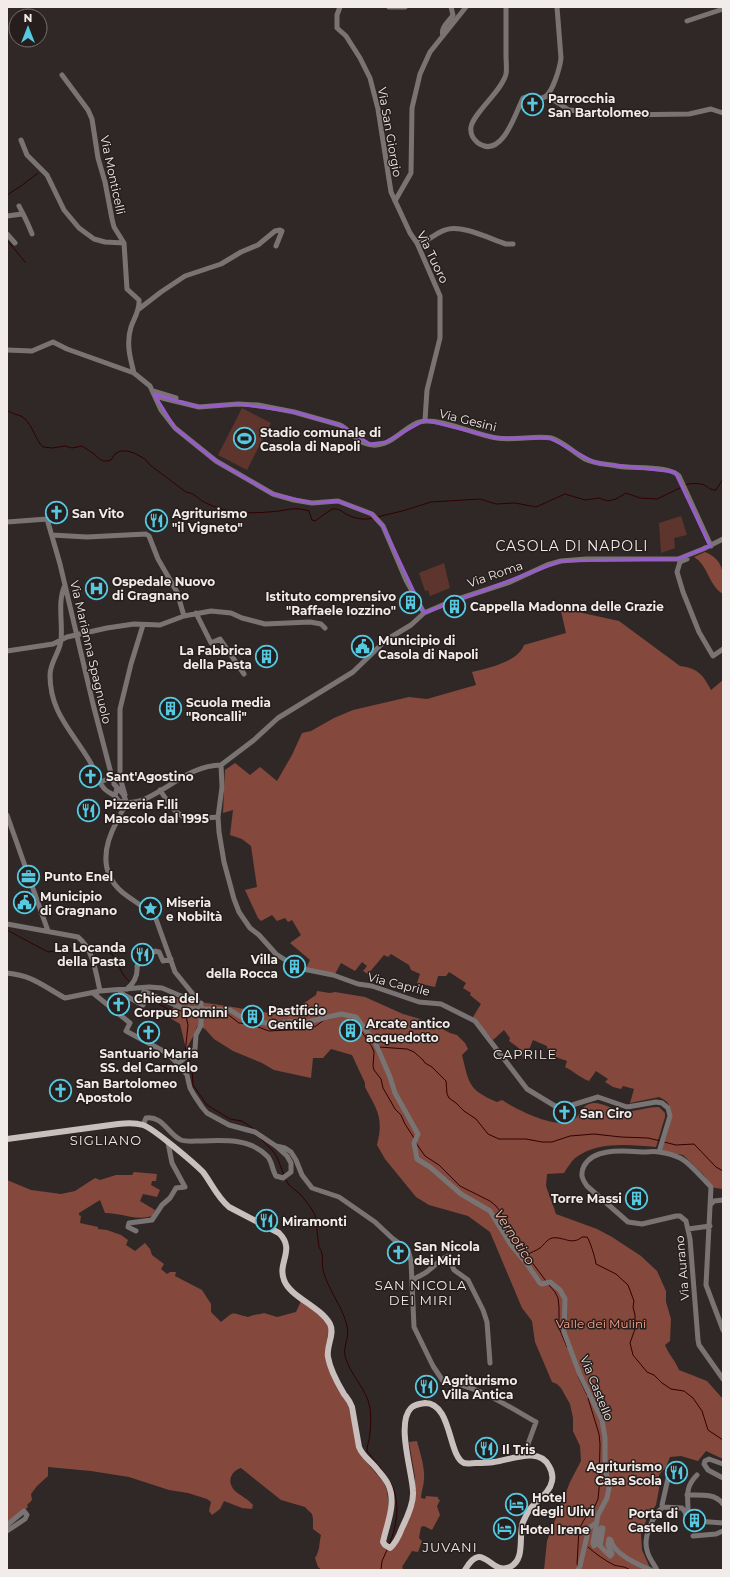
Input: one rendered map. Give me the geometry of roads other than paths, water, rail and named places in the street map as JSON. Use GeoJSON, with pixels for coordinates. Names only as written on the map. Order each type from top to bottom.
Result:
{"type":"FeatureCollection","features":[{"type":"Feature","properties":{"kind":"main road"},"geometry":{"type":"LineString","coordinates":[[7,1140],[118,1124],[133,1123],[143,1125],[153,1130],[194,1164],[203,1173],[222,1201],[285,1239],[287,1246],[283,1278],[286,1285],[318,1310],[331,1326],[328,1357],[337,1380],[352,1407],[359,1447],[362,1453],[374,1465],[388,1483],[390,1491],[391,1514],[384,1540],[387,1547],[394,1545],[405,1523],[413,1492],[404,1428],[410,1408],[419,1404],[429,1403],[436,1407],[448,1425],[458,1462],[466,1464],[494,1462],[525,1456],[537,1456],[547,1462],[551,1469],[552,1482],[546,1493],[530,1509],[525,1517],[520,1536],[519,1556],[510,1567],[502,1568],[481,1556],[477,1557],[473,1559],[465,1570]]}},
{"type":"Feature","properties":{"kind":"street","name":"Via San Giorgio"},"geometry":{"type":"LineString","coordinates":[[340,7],[337,15],[337,28],[346,36],[360,58],[370,78],[378,109],[389,185],[395,200]]}},
{"type":"Feature","properties":{"kind":"street"},"geometry":{"type":"LineString","coordinates":[[389,7],[405,7]]}},
{"type":"Feature","properties":{"kind":"street"},"geometry":{"type":"LineString","coordinates":[[443,36],[443,28],[453,15],[451,7]]}},
{"type":"Feature","properties":{"kind":"street"},"geometry":{"type":"LineString","coordinates":[[395,200],[411,173],[412,108],[418,79],[430,52],[466,7]]}},
{"type":"Feature","properties":{"kind":"street"},"geometry":{"type":"LineString","coordinates":[[506,7],[506,74],[501,84],[472,125],[471,129],[472,138],[480,144],[490,146],[496,144],[505,136],[523,98],[528,96],[542,98],[547,96],[551,89],[561,58],[557,7]]}},
{"type":"Feature","properties":{"kind":"street"},"geometry":{"type":"LineString","coordinates":[[687,20],[723,9]]}},
{"type":"Feature","properties":{"kind":"street","name":"Via Monticelli"},"geometry":{"type":"LineString","coordinates":[[62,75],[88,110],[92,119],[98,158],[106,182],[114,227],[124,243],[127,289],[139,300],[139,309]]}},
{"type":"Feature","properties":{"kind":"street"},"geometry":{"type":"LineString","coordinates":[[547,96],[569,110],[619,115],[689,114],[711,109],[723,113]]}},
{"type":"Feature","properties":{"kind":"street"},"geometry":{"type":"LineString","coordinates":[[21,140],[27,155],[47,175],[64,210],[79,228],[94,239],[106,242],[124,243]]}},
{"type":"Feature","properties":{"kind":"street","name":"Via Tuoro"},"geometry":{"type":"LineString","coordinates":[[395,200],[410,234],[417,243],[440,296],[440,338],[428,390],[425,420]]}},
{"type":"Feature","properties":{"kind":"street"},"geometry":{"type":"LineString","coordinates":[[19,206],[22,214],[26,217],[32,234]]}},
{"type":"Feature","properties":{"kind":"street"},"geometry":{"type":"LineString","coordinates":[[7,216],[22,214]]}},
{"type":"Feature","properties":{"kind":"street"},"geometry":{"type":"LineString","coordinates":[[417,243],[427,241],[444,230],[460,229],[506,244],[513,244]]}},
{"type":"Feature","properties":{"kind":"street"},"geometry":{"type":"LineString","coordinates":[[134,373],[130,358],[129,337],[139,309],[185,276],[221,264],[241,252],[258,245],[275,231],[280,230],[282,231],[282,234],[276,246]]}},
{"type":"Feature","properties":{"kind":"street"},"geometry":{"type":"LineString","coordinates":[[7,234],[15,243]]}},
{"type":"Feature","properties":{"kind":"street"},"geometry":{"type":"LineString","coordinates":[[7,350],[32,351],[53,342],[67,349],[134,373],[150,386],[165,394],[206,407]]}},
{"type":"Feature","properties":{"kind":"street"},"geometry":{"type":"LineString","coordinates":[[150,386],[161,410],[175,428],[216,461],[273,494],[312,503],[338,501],[372,514],[383,526],[406,580],[424,613]]}},
{"type":"Feature","properties":{"kind":"street"},"geometry":{"type":"LineString","coordinates":[[154,393],[165,394]]}},
{"type":"Feature","properties":{"kind":"street"},"geometry":{"type":"LineString","coordinates":[[154,393],[188,404],[206,407]]}},
{"type":"Feature","properties":{"kind":"street","name":"Via Gesini"},"geometry":{"type":"LineString","coordinates":[[206,407],[238,404],[258,405],[294,412],[340,425],[347,428],[363,442],[370,444],[386,442],[418,422],[425,420],[496,438],[550,438],[585,459],[596,463],[626,468],[664,469],[675,472],[679,476],[711,546]]}},
{"type":"Feature","properties":{"kind":"street","name":"Via Marianna Spagnuolo"},"geometry":{"type":"LineString","coordinates":[[7,522],[47,519],[65,585],[114,783]]}},
{"type":"Feature","properties":{"kind":"street"},"geometry":{"type":"LineString","coordinates":[[52,535],[87,537],[146,534],[149,536],[158,559],[177,592],[184,616]]}},
{"type":"Feature","properties":{"kind":"street","name":"Via Roma"},"geometry":{"type":"LineString","coordinates":[[221,765],[254,740],[278,718],[352,672],[386,640],[411,624],[424,613],[464,596],[510,582],[547,565],[561,561],[586,559],[678,559],[711,546],[723,539]]}},
{"type":"Feature","properties":{"kind":"street"},"geometry":{"type":"LineString","coordinates":[[691,554],[690,558],[680,562],[677,569],[683,592],[699,632],[712,656],[723,649]]}},
{"type":"Feature","properties":{"kind":"street"},"geometry":{"type":"LineString","coordinates":[[65,585],[60,607],[61,641],[50,668],[50,684],[54,704],[66,727],[88,759],[103,787],[119,801],[144,800],[206,766],[221,765],[222,787],[218,817],[224,862],[234,900],[239,912],[250,928],[259,935],[276,954],[290,962]]}},
{"type":"Feature","properties":{"kind":"street"},"geometry":{"type":"LineString","coordinates":[[7,651],[53,644],[77,634],[107,628],[134,624],[160,625],[184,616],[211,611],[232,613],[242,618],[265,624],[310,622],[320,624],[326,628]]}},
{"type":"Feature","properties":{"kind":"street"},"geometry":{"type":"LineString","coordinates":[[196,613],[211,643],[220,639],[244,674]]}},
{"type":"Feature","properties":{"kind":"street"},"geometry":{"type":"LineString","coordinates":[[121,813],[126,801],[120,778],[120,709],[131,664],[143,625]]}},
{"type":"Feature","properties":{"kind":"street"},"geometry":{"type":"LineString","coordinates":[[100,782],[114,783]]}},
{"type":"Feature","properties":{"kind":"street"},"geometry":{"type":"LineString","coordinates":[[114,783],[126,801]]}},
{"type":"Feature","properties":{"kind":"street"},"geometry":{"type":"LineString","coordinates":[[114,783],[115,796]]}},
{"type":"Feature","properties":{"kind":"street"},"geometry":{"type":"LineString","coordinates":[[160,790],[169,804],[178,814],[185,818],[193,819],[218,817]]}},
{"type":"Feature","properties":{"kind":"street"},"geometry":{"type":"LineString","coordinates":[[7,815],[48,930]]}},
{"type":"Feature","properties":{"kind":"street"},"geometry":{"type":"LineString","coordinates":[[117,820],[105,851],[109,874],[117,887],[152,914],[156,919],[177,975],[201,1003],[201,1025],[196,1035],[195,1049],[180,1062]]}},
{"type":"Feature","properties":{"kind":"street"},"geometry":{"type":"LineString","coordinates":[[7,924],[48,930],[78,937],[89,952],[95,965],[100,991]]}},
{"type":"Feature","properties":{"kind":"street"},"geometry":{"type":"LineString","coordinates":[[127,989],[137,974],[136,966],[155,951],[159,952],[163,960],[170,959]]}},
{"type":"Feature","properties":{"kind":"street","name":"Via Caprile"},"geometry":{"type":"LineString","coordinates":[[298,968],[333,975],[419,1002],[441,1004],[475,1021],[527,1090],[554,1106],[568,1106],[598,1097],[627,1107],[656,1102],[662,1103],[670,1112],[660,1149]]}},
{"type":"Feature","properties":{"kind":"street"},"geometry":{"type":"LineString","coordinates":[[7,973],[32,978],[65,998],[100,991],[149,987],[162,988],[184,997],[197,999]]}},
{"type":"Feature","properties":{"kind":"street"},"geometry":{"type":"LineString","coordinates":[[184,997],[187,994],[188,989]]}},
{"type":"Feature","properties":{"kind":"street","name":"Via Castello"},"geometry":{"type":"LineString","coordinates":[[120,990],[124,995],[143,1005],[144,1003],[141,999],[144,992],[182,1008],[230,1010],[246,1020],[273,1024],[295,1021],[306,1022],[341,1014],[356,1017],[377,1048],[390,1077],[395,1093],[418,1134],[414,1143],[418,1159],[430,1167],[461,1194],[490,1211],[511,1245],[540,1283],[548,1283],[560,1290],[565,1298],[564,1332],[580,1375],[602,1420],[605,1438],[605,1465],[609,1488],[607,1498],[601,1507],[593,1543],[594,1546],[596,1544],[599,1530],[603,1528],[600,1546],[607,1554],[610,1556],[612,1554],[608,1546],[609,1539],[617,1552],[651,1570]]}},
{"type":"Feature","properties":{"kind":"street"},"geometry":{"type":"LineString","coordinates":[[93,992],[130,1023],[126,1031],[167,1053],[180,1062],[188,1075],[189,1085],[194,1095],[207,1113],[229,1125],[255,1132],[283,1151],[291,1163],[292,1169],[289,1175],[283,1178],[276,1176],[267,1156],[243,1143],[225,1140],[185,1141],[176,1138],[162,1124],[152,1118],[146,1118],[143,1125]]}},
{"type":"Feature","properties":{"kind":"street"},"geometry":{"type":"LineString","coordinates":[[136,1231],[128,1227],[129,1223],[152,1220],[162,1204],[170,1198],[176,1188],[185,1186],[172,1163],[168,1143]]}},
{"type":"Feature","properties":{"kind":"street"},"geometry":{"type":"LineString","coordinates":[[276,1146],[285,1148],[291,1152],[302,1175],[312,1188],[339,1197],[375,1222],[392,1238],[408,1250],[411,1261],[414,1327],[434,1366],[444,1380],[479,1391],[536,1422],[525,1456]]}},
{"type":"Feature","properties":{"kind":"street"},"geometry":{"type":"LineString","coordinates":[[660,1149],[682,1158],[711,1187],[706,1285],[723,1330]]}},
{"type":"Feature","properties":{"kind":"street","name":"Via Aurano"},"geometry":{"type":"LineString","coordinates":[[660,1149],[643,1152],[628,1150],[599,1154],[586,1162],[582,1170],[583,1180],[587,1186],[628,1222],[642,1224],[680,1216],[686,1221],[690,1239],[699,1345],[723,1379]]}},
{"type":"Feature","properties":{"kind":"street"},"geometry":{"type":"LineString","coordinates":[[711,1204],[714,1201],[723,1200]]}},
{"type":"Feature","properties":{"kind":"street"},"geometry":{"type":"LineString","coordinates":[[688,1229],[710,1226]]}},
{"type":"Feature","properties":{"kind":"street"},"geometry":{"type":"LineString","coordinates":[[412,1281],[429,1271],[434,1265],[448,1256],[454,1270],[468,1280],[483,1310],[487,1322],[490,1363]]}},
{"type":"Feature","properties":{"kind":"street"},"geometry":{"type":"LineString","coordinates":[[723,1464],[709,1459],[705,1461],[704,1464],[705,1467],[723,1478]]}},
{"type":"Feature","properties":{"kind":"street"},"geometry":{"type":"LineString","coordinates":[[657,1570],[646,1549],[651,1522],[663,1507],[662,1505],[669,1474]]}},
{"type":"Feature","properties":{"kind":"street"},"geometry":{"type":"LineString","coordinates":[[690,1527],[687,1516],[688,1487],[698,1475]]}},
{"type":"Feature","properties":{"kind":"street"},"geometry":{"type":"LineString","coordinates":[[687,1495],[716,1497],[723,1504]]}},
{"type":"Feature","properties":{"kind":"street"},"geometry":{"type":"LineString","coordinates":[[663,1507],[682,1508],[691,1521],[723,1523]]}},
{"type":"Feature","properties":{"kind":"street"},"geometry":{"type":"LineString","coordinates":[[7,1525],[24,1511],[26,1512],[27,1515],[25,1519],[7,1532]]}},
{"type":"Feature","properties":{"kind":"street"},"geometry":{"type":"LineString","coordinates":[[578,1568],[589,1528],[597,1522]]}},
{"type":"Feature","properties":{"kind":"street"},"geometry":{"type":"LineString","coordinates":[[694,1536],[716,1534],[723,1531]]}},
{"type":"Feature","properties":{"kind":"waterway"},"geometry":{"type":"LineString","coordinates":[[7,195],[38,173]]}},
{"type":"Feature","properties":{"kind":"waterway"},"geometry":{"type":"LineString","coordinates":[[7,240],[25,262]]}},
{"type":"Feature","properties":{"kind":"waterway"},"geometry":{"type":"LineString","coordinates":[[7,410],[27,421],[43,447],[52,448],[65,446],[72,448],[82,446],[103,461],[111,460],[115,454],[120,451],[134,453],[145,459],[150,465],[186,492],[193,494],[202,501],[220,509],[252,513],[301,509],[309,511],[312,520],[315,521],[332,509],[336,509],[355,518],[372,518]]}},
{"type":"Feature","properties":{"kind":"waterway"},"geometry":{"type":"LineString","coordinates":[[685,485],[700,484],[716,490],[723,479]]}},
{"type":"Feature","properties":{"kind":"waterway"},"geometry":{"type":"LineString","coordinates":[[377,517],[431,502],[480,499],[496,504],[515,503],[536,507],[565,494],[585,500],[599,498],[608,501],[616,499],[626,493],[640,498],[657,499],[682,487]]}},
{"type":"Feature","properties":{"kind":"waterway","name":"Vernotico"},"geometry":{"type":"LineString","coordinates":[[7,930],[48,952],[84,948]]}},
{"type":"Feature","properties":{"kind":"waterway","name":"Vernotico"},"geometry":{"type":"LineString","coordinates":[[90,949],[112,954],[124,976],[129,981]]}},
{"type":"Feature","properties":{"kind":"waterway","name":"Vernotico"},"geometry":{"type":"LineString","coordinates":[[144,996],[170,1010],[199,1012]]}},
{"type":"Feature","properties":{"kind":"waterway"},"geometry":{"type":"LineString","coordinates":[[185,1012],[188,1025],[185,1054]]}},
{"type":"Feature","properties":{"kind":"waterway","name":"Vernotico"},"geometry":{"type":"LineString","coordinates":[[202,1012],[226,1013],[239,1023],[250,1024],[269,1031],[305,1029],[316,1026],[324,1020],[333,1018]]}},
{"type":"Feature","properties":{"kind":"waterway","name":"Vernotico"},"geometry":{"type":"LineString","coordinates":[[350,1018],[354,1020],[372,1047],[374,1052],[374,1070],[381,1079],[383,1088],[395,1109],[401,1115],[414,1138]]}},
{"type":"Feature","properties":{"kind":"waterway"},"geometry":{"type":"LineString","coordinates":[[379,1047],[407,1049],[414,1052],[446,1081],[447,1094],[449,1098],[476,1119],[488,1134],[499,1139],[526,1139],[552,1142],[570,1136],[594,1134],[648,1138],[661,1141]]}},
{"type":"Feature","properties":{"kind":"waterway"},"geometry":{"type":"LineString","coordinates":[[188,1059],[192,1069],[193,1085],[207,1105],[230,1119],[242,1121],[255,1130]]}},
{"type":"Feature","properties":{"kind":"waterway"},"geometry":{"type":"LineString","coordinates":[[261,1139],[277,1157],[284,1175]]}},
{"type":"Feature","properties":{"kind":"waterway"},"geometry":{"type":"LineString","coordinates":[[664,1142],[676,1145],[694,1144],[716,1167],[723,1171]]}},
{"type":"Feature","properties":{"kind":"waterway","name":"Vernotico"},"geometry":{"type":"LineString","coordinates":[[416,1143],[425,1156],[439,1165],[460,1186],[490,1201],[496,1206],[500,1211],[509,1233],[522,1253],[531,1261],[546,1281]]}},
{"type":"Feature","properties":{"kind":"waterway"},"geometry":{"type":"LineString","coordinates":[[286,1180],[289,1185],[301,1195],[315,1215],[319,1247],[322,1256],[322,1267],[328,1285],[345,1319],[348,1330],[345,1356],[347,1363],[366,1395],[370,1408],[371,1427],[367,1451],[384,1473]]}},
{"type":"Feature","properties":{"kind":"waterway"},"geometry":{"type":"LineString","coordinates":[[527,1255],[540,1248],[552,1238],[575,1241],[582,1237],[587,1237],[590,1242],[596,1264],[616,1274],[628,1285],[634,1301],[633,1307],[635,1315],[635,1329],[630,1343],[633,1355],[647,1372],[654,1375],[662,1383],[671,1389],[684,1391],[693,1398],[702,1411],[708,1430],[723,1440]]}},
{"type":"Feature","properties":{"kind":"waterway","name":"Vernotico"},"geometry":{"type":"LineString","coordinates":[[549,1285],[558,1298],[559,1328],[567,1347]]}},
{"type":"Feature","properties":{"kind":"waterway","name":"Vernotico"},"geometry":{"type":"LineString","coordinates":[[578,1376],[587,1395]]}},
{"type":"Feature","properties":{"kind":"waterway","name":"Vernotico"},"geometry":{"type":"LineString","coordinates":[[578,1566],[579,1529],[588,1513],[594,1508],[598,1499],[599,1489],[599,1434],[588,1398]]}},
{"type":"Feature","properties":{"kind":"waterway"},"geometry":{"type":"LineString","coordinates":[[386,1476],[394,1492],[397,1510],[395,1528],[389,1545]]}},
{"type":"Feature","properties":{"kind":"waterway"},"geometry":{"type":"LineString","coordinates":[[588,1547],[610,1563],[630,1570]]}},
{"type":"Feature","properties":{"kind":"waterway"},"geometry":{"type":"LineString","coordinates":[[381,1570],[382,1561],[387,1550]]}},
{"type":"Feature","properties":{"kind":"place","name":"Parrocchia San Bartolomeo"},"geometry":{"type":"Point","coordinates":[533,105]}},
{"type":"Feature","properties":{"kind":"place","name":"Stadio comunale di Casola di Napoli"},"geometry":{"type":"Point","coordinates":[245,439]}},
{"type":"Feature","properties":{"kind":"place","name":"San Vito"},"geometry":{"type":"Point","coordinates":[56,513]}},
{"type":"Feature","properties":{"kind":"place","name":"Agriturismo \"il Vigneto\""},"geometry":{"type":"Point","coordinates":[157,520]}},
{"type":"Feature","properties":{"kind":"place","name":"Ospedale Nuovo di Gragnano"},"geometry":{"type":"Point","coordinates":[97,588]}},
{"type":"Feature","properties":{"kind":"place","name":"Istituto comprensivo \"Raffaele Iozzino\""},"geometry":{"type":"Point","coordinates":[411,603]}},
{"type":"Feature","properties":{"kind":"place","name":"Cappella Madonna delle Grazie"},"geometry":{"type":"Point","coordinates":[455,606]}},
{"type":"Feature","properties":{"kind":"place","name":"Municipio di Casola di Napoli"},"geometry":{"type":"Point","coordinates":[363,647]}},
{"type":"Feature","properties":{"kind":"place","name":"La Fabbrica della Pasta"},"geometry":{"type":"Point","coordinates":[267,657]}},
{"type":"Feature","properties":{"kind":"place","name":"Scuola media \"Roncalli\""},"geometry":{"type":"Point","coordinates":[170,709]}},
{"type":"Feature","properties":{"kind":"place","name":"Sant'Agostino"},"geometry":{"type":"Point","coordinates":[90,776]}},
{"type":"Feature","properties":{"kind":"place","name":"Pizzeria F.lli Mascolo dal 1995"},"geometry":{"type":"Point","coordinates":[89,811]}},
{"type":"Feature","properties":{"kind":"place","name":"Punto Enel"},"geometry":{"type":"Point","coordinates":[29,876]}},
{"type":"Feature","properties":{"kind":"place","name":"Municipio di Gragnano"},"geometry":{"type":"Point","coordinates":[25,903]}},
{"type":"Feature","properties":{"kind":"place","name":"Miseria e Nobiltà"},"geometry":{"type":"Point","coordinates":[151,909]}},
{"type":"Feature","properties":{"kind":"place","name":"La Locanda della Pasta"},"geometry":{"type":"Point","coordinates":[142,954]}},
{"type":"Feature","properties":{"kind":"place","name":"Villa della Rocca"},"geometry":{"type":"Point","coordinates":[294,966]}},
{"type":"Feature","properties":{"kind":"place","name":"Chiesa del Corpus Domini"},"geometry":{"type":"Point","coordinates":[119,1005]}},
{"type":"Feature","properties":{"kind":"place","name":"Pastificio Gentile"},"geometry":{"type":"Point","coordinates":[252,1017]}},
{"type":"Feature","properties":{"kind":"place","name":"Arcate antico acquedotto"},"geometry":{"type":"Point","coordinates":[351,1030]}},
{"type":"Feature","properties":{"kind":"place","name":"Santuario Maria SS. del Carmelo"},"geometry":{"type":"Point","coordinates":[149,1032]}},
{"type":"Feature","properties":{"kind":"place","name":"San Bartolomeo Apostolo"},"geometry":{"type":"Point","coordinates":[61,1090]}},
{"type":"Feature","properties":{"kind":"place","name":"San Ciro"},"geometry":{"type":"Point","coordinates":[564,1113]}},
{"type":"Feature","properties":{"kind":"place","name":"Torre Massi"},"geometry":{"type":"Point","coordinates":[637,1198]}},
{"type":"Feature","properties":{"kind":"place","name":"Miramonti"},"geometry":{"type":"Point","coordinates":[267,1221]}},
{"type":"Feature","properties":{"kind":"place","name":"San Nicola dei Miri"},"geometry":{"type":"Point","coordinates":[399,1253]}},
{"type":"Feature","properties":{"kind":"place","name":"Agriturismo Villa Antica"},"geometry":{"type":"Point","coordinates":[426,1387]}},
{"type":"Feature","properties":{"kind":"place","name":"Il Tris"},"geometry":{"type":"Point","coordinates":[487,1449]}},
{"type":"Feature","properties":{"kind":"place","name":"Agriturismo Casa Scola"},"geometry":{"type":"Point","coordinates":[677,1473]}},
{"type":"Feature","properties":{"kind":"place","name":"Hotel degli Ulivi"},"geometry":{"type":"Point","coordinates":[517,1504]}},
{"type":"Feature","properties":{"kind":"place","name":"Porta di Castello"},"geometry":{"type":"Point","coordinates":[694,1520]}},
{"type":"Feature","properties":{"kind":"place","name":"Hotel Irene"},"geometry":{"type":"Point","coordinates":[505,1529]}},
{"type":"Feature","properties":{"kind":"district","name":"CASOLA DI NAPOLI"},"geometry":{"type":"Point","coordinates":[572,546]}},
{"type":"Feature","properties":{"kind":"district","name":"CAPRILE"},"geometry":{"type":"Point","coordinates":[525,1054]}},
{"type":"Feature","properties":{"kind":"district","name":"SIGLIANO"},"geometry":{"type":"Point","coordinates":[106,1140]}},
{"type":"Feature","properties":{"kind":"district","name":"SAN NICOLA DEI MIRI"},"geometry":{"type":"Point","coordinates":[421,1292]}},
{"type":"Feature","properties":{"kind":"district","name":"JUVANI"},"geometry":{"type":"Point","coordinates":[450,1547]}},
{"type":"Feature","properties":{"kind":"park label","name":"Valle dei Mulini"},"geometry":{"type":"Point","coordinates":[601,1323]}}]}
